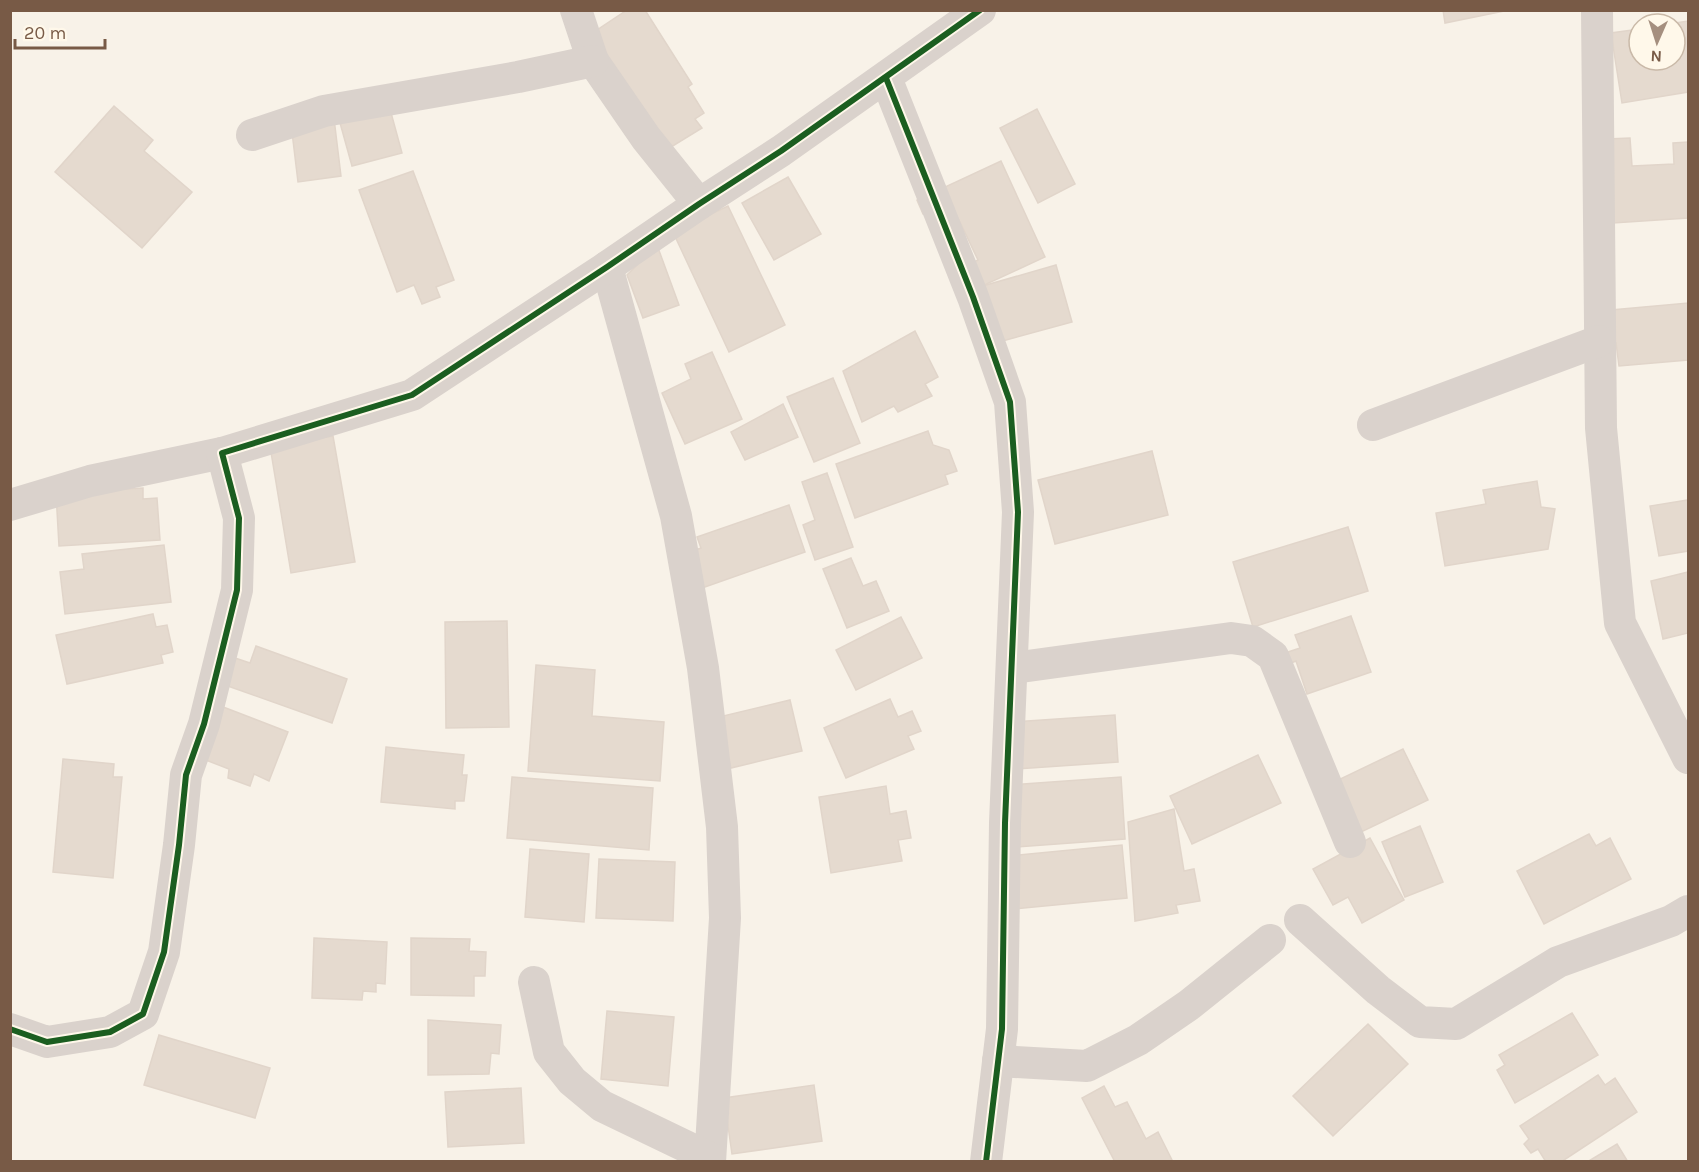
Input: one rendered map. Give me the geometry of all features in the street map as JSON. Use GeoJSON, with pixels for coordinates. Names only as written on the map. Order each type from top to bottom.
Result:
{"type":"FeatureCollection","features":[{"type":"Feature","properties":{"kind":"street"},"geometry":{"type":"LineString","coordinates":[[576,10],[593,61],[646,138],[699,204]]}},
{"type":"Feature","properties":{"kind":"street"},"geometry":{"type":"LineString","coordinates":[[10,505],[90,481],[222,453],[412,395],[699,204],[782,152],[980,10]]}},
{"type":"Feature","properties":{"kind":"street"},"geometry":{"type":"LineString","coordinates":[[1597,10],[1601,428],[1620,623],[1689,758]]}},
{"type":"Feature","properties":{"kind":"street"},"geometry":{"type":"LineString","coordinates":[[252,135],[324,111],[518,77],[593,61]]}},
{"type":"Feature","properties":{"kind":"street"},"geometry":{"type":"LineString","coordinates":[[886,78],[973,297],[1010,402],[1018,512],[1005,823],[1002,1029],[986,1161]]}},
{"type":"Feature","properties":{"kind":"street"},"geometry":{"type":"LineString","coordinates":[[534,982],[549,1052],[572,1081],[602,1106],[710,1160],[725,918],[723,827],[703,668],[676,516],[607,267]]}},
{"type":"Feature","properties":{"kind":"street"},"geometry":{"type":"LineString","coordinates":[[1372,425],[1599,341]]}},
{"type":"Feature","properties":{"kind":"street"},"geometry":{"type":"LineString","coordinates":[[10,1029],[47,1042],[110,1032],[143,1014],[164,952],[186,775],[204,724],[237,590],[239,518],[222,453]]}},
{"type":"Feature","properties":{"kind":"street"},"geometry":{"type":"LineString","coordinates":[[1013,668],[1231,638],[1252,641],[1273,656],[1350,842]]}},
{"type":"Feature","properties":{"kind":"street"},"geometry":{"type":"LineString","coordinates":[[1300,920],[1378,990],[1420,1022],[1456,1024],[1558,962],[1671,921],[1689,911]]}},
{"type":"Feature","properties":{"kind":"street"},"geometry":{"type":"LineString","coordinates":[[998,1061],[1087,1066],[1138,1040],[1189,1005],[1270,940]]}},
{"type":"Feature","properties":{"kind":"building"},"geometry":{"type":"Polygon","coordinates":[[[627,10],[645,10],[692,84],[688,87],[704,113],[695,119],[702,128],[663,152],[588,36],[627,10]]]}},
{"type":"Feature","properties":{"kind":"building"},"geometry":{"type":"Polygon","coordinates":[[[1443,10],[1509,10],[1445,23],[1443,10]]]}},
{"type":"Feature","properties":{"kind":"building"},"geometry":{"type":"Polygon","coordinates":[[[1687,21],[1688,92],[1622,103],[1611,33],[1627,31],[1627,72],[1687,72],[1687,21]]]}},
{"type":"Feature","properties":{"kind":"building"},"geometry":{"type":"Polygon","coordinates":[[[387,98],[402,153],[352,166],[337,112],[387,98]]]}},
{"type":"Feature","properties":{"kind":"building"},"geometry":{"type":"Polygon","coordinates":[[[332,102],[341,176],[298,182],[289,107],[332,102]]]}},
{"type":"Feature","properties":{"kind":"building"},"geometry":{"type":"Polygon","coordinates":[[[114,106],[153,140],[144,151],[192,192],[142,248],[55,172],[114,106]]]}},
{"type":"Feature","properties":{"kind":"building"},"geometry":{"type":"Polygon","coordinates":[[[1037,109],[1075,184],[1038,203],[1000,128],[1037,109]]]}},
{"type":"Feature","properties":{"kind":"building"},"geometry":{"type":"Polygon","coordinates":[[[1630,138],[1632,166],[1674,164],[1673,143],[1688,142],[1688,218],[1613,223],[1607,139],[1630,138]]]}},
{"type":"Feature","properties":{"kind":"building"},"geometry":{"type":"Polygon","coordinates":[[[1001,161],[1045,257],[980,287],[970,264],[978,260],[959,220],[944,211],[923,214],[917,200],[1001,161]]]}},
{"type":"Feature","properties":{"kind":"building"},"geometry":{"type":"Polygon","coordinates":[[[413,171],[454,280],[436,287],[440,297],[422,304],[414,285],[397,292],[359,190],[413,171]]]}},
{"type":"Feature","properties":{"kind":"building"},"geometry":{"type":"Polygon","coordinates":[[[788,177],[821,234],[774,260],[742,203],[788,177]]]}},
{"type":"Feature","properties":{"kind":"building"},"geometry":{"type":"Polygon","coordinates":[[[728,206],[785,325],[729,352],[673,232],[728,206]]]}},
{"type":"Feature","properties":{"kind":"building"},"geometry":{"type":"Polygon","coordinates":[[[657,245],[679,305],[643,318],[627,275],[657,245]]]}},
{"type":"Feature","properties":{"kind":"building"},"geometry":{"type":"Polygon","coordinates":[[[1056,265],[1072,322],[995,343],[979,287],[1056,265]]]}},
{"type":"Feature","properties":{"kind":"building"},"geometry":{"type":"Polygon","coordinates":[[[1688,303],[1688,360],[1619,366],[1616,343],[1605,344],[1611,310],[1688,303]]]}},
{"type":"Feature","properties":{"kind":"building"},"geometry":{"type":"Polygon","coordinates":[[[915,331],[938,377],[925,384],[932,396],[898,412],[894,406],[862,422],[843,371],[915,331]]]}},
{"type":"Feature","properties":{"kind":"building"},"geometry":{"type":"Polygon","coordinates":[[[712,352],[742,419],[685,444],[662,393],[691,379],[685,364],[712,352]]]}},
{"type":"Feature","properties":{"kind":"building"},"geometry":{"type":"Polygon","coordinates":[[[833,378],[860,443],[814,462],[787,397],[833,378]]]}},
{"type":"Feature","properties":{"kind":"building"},"geometry":{"type":"Polygon","coordinates":[[[783,404],[798,437],[745,460],[731,432],[783,404]]]}},
{"type":"Feature","properties":{"kind":"building"},"geometry":{"type":"Polygon","coordinates":[[[928,431],[933,445],[949,450],[957,471],[945,475],[948,484],[855,518],[836,464],[928,431]]]}},
{"type":"Feature","properties":{"kind":"building"},"geometry":{"type":"Polygon","coordinates":[[[333,436],[355,562],[291,573],[270,446],[333,436]]]}},
{"type":"Feature","properties":{"kind":"building"},"geometry":{"type":"Polygon","coordinates":[[[1152,451],[1168,515],[1055,544],[1038,480],[1152,451]]]}},
{"type":"Feature","properties":{"kind":"building"},"geometry":{"type":"Polygon","coordinates":[[[827,473],[853,547],[815,560],[803,525],[815,520],[802,482],[827,473]]]}},
{"type":"Feature","properties":{"kind":"building"},"geometry":{"type":"Polygon","coordinates":[[[1537,481],[1541,507],[1555,509],[1548,549],[1445,566],[1436,513],[1486,504],[1483,490],[1537,481]]]}},
{"type":"Feature","properties":{"kind":"building"},"geometry":{"type":"Polygon","coordinates":[[[143,488],[143,499],[157,498],[160,540],[59,546],[56,493],[143,488]]]}},
{"type":"Feature","properties":{"kind":"building"},"geometry":{"type":"Polygon","coordinates":[[[1688,500],[1688,551],[1659,556],[1650,506],[1688,500]]]}},
{"type":"Feature","properties":{"kind":"building"},"geometry":{"type":"Polygon","coordinates":[[[789,505],[805,552],[702,588],[690,552],[701,548],[697,537],[789,505]]]}},
{"type":"Feature","properties":{"kind":"building"},"geometry":{"type":"Polygon","coordinates":[[[1348,527],[1368,591],[1253,627],[1233,562],[1348,527]]]}},
{"type":"Feature","properties":{"kind":"building"},"geometry":{"type":"Polygon","coordinates":[[[164,545],[171,602],[65,614],[60,572],[84,569],[82,554],[164,545]]]}},
{"type":"Feature","properties":{"kind":"building"},"geometry":{"type":"Polygon","coordinates":[[[851,558],[863,586],[876,581],[889,611],[847,628],[823,569],[851,558]]]}},
{"type":"Feature","properties":{"kind":"building"},"geometry":{"type":"Polygon","coordinates":[[[1688,572],[1688,633],[1663,639],[1651,581],[1688,572]]]}},
{"type":"Feature","properties":{"kind":"building"},"geometry":{"type":"Polygon","coordinates":[[[153,614],[156,627],[167,625],[173,652],[161,655],[163,663],[67,684],[56,635],[153,614]]]}},
{"type":"Feature","properties":{"kind":"building"},"geometry":{"type":"Polygon","coordinates":[[[1351,616],[1371,672],[1307,694],[1296,661],[1286,665],[1282,654],[1300,648],[1295,635],[1351,616]]]}},
{"type":"Feature","properties":{"kind":"building"},"geometry":{"type":"Polygon","coordinates":[[[901,617],[922,658],[856,690],[836,650],[901,617]]]}},
{"type":"Feature","properties":{"kind":"building"},"geometry":{"type":"Polygon","coordinates":[[[507,621],[509,727],[446,728],[445,622],[507,621]]]}},
{"type":"Feature","properties":{"kind":"building"},"geometry":{"type":"Polygon","coordinates":[[[256,646],[347,679],[332,723],[225,685],[235,658],[250,663],[256,646]]]}},
{"type":"Feature","properties":{"kind":"building"},"geometry":{"type":"Polygon","coordinates":[[[536,665],[595,670],[592,716],[664,722],[660,781],[528,771],[536,665]]]}},
{"type":"Feature","properties":{"kind":"building"},"geometry":{"type":"Polygon","coordinates":[[[890,699],[898,717],[912,711],[921,731],[908,736],[914,749],[846,778],[824,728],[890,699]]]}},
{"type":"Feature","properties":{"kind":"building"},"geometry":{"type":"Polygon","coordinates":[[[790,700],[802,751],[731,768],[719,717],[790,700]]]}},
{"type":"Feature","properties":{"kind":"building"},"geometry":{"type":"Polygon","coordinates":[[[218,705],[288,732],[269,781],[254,774],[250,786],[228,778],[229,769],[198,757],[218,705]]]}},
{"type":"Feature","properties":{"kind":"building"},"geometry":{"type":"Polygon","coordinates":[[[1115,715],[1118,762],[1015,769],[1012,722],[1115,715]]]}},
{"type":"Feature","properties":{"kind":"building"},"geometry":{"type":"Polygon","coordinates":[[[386,747],[464,755],[462,775],[467,775],[464,801],[455,801],[455,809],[381,802],[386,747]]]}},
{"type":"Feature","properties":{"kind":"building"},"geometry":{"type":"Polygon","coordinates":[[[1403,749],[1428,800],[1361,832],[1336,781],[1403,749]]]}},
{"type":"Feature","properties":{"kind":"building"},"geometry":{"type":"Polygon","coordinates":[[[1258,755],[1281,803],[1192,844],[1170,796],[1258,755]]]}},
{"type":"Feature","properties":{"kind":"building"},"geometry":{"type":"Polygon","coordinates":[[[63,759],[114,764],[113,777],[122,777],[113,878],[53,872],[63,759]]]}},
{"type":"Feature","properties":{"kind":"building"},"geometry":{"type":"Polygon","coordinates":[[[512,777],[653,788],[649,850],[507,838],[512,777]]]}},
{"type":"Feature","properties":{"kind":"building"},"geometry":{"type":"Polygon","coordinates":[[[1121,777],[1125,839],[1015,847],[1010,785],[1121,777]]]}},
{"type":"Feature","properties":{"kind":"building"},"geometry":{"type":"Polygon","coordinates":[[[886,786],[890,814],[906,811],[911,838],[898,840],[902,861],[831,873],[819,797],[886,786]]]}},
{"type":"Feature","properties":{"kind":"building"},"geometry":{"type":"Polygon","coordinates":[[[1174,809],[1184,871],[1194,869],[1200,901],[1176,905],[1178,913],[1135,921],[1128,822],[1174,809]]]}},
{"type":"Feature","properties":{"kind":"building"},"geometry":{"type":"Polygon","coordinates":[[[1420,826],[1443,882],[1405,897],[1382,842],[1420,826]]]}},
{"type":"Feature","properties":{"kind":"building"},"geometry":{"type":"Polygon","coordinates":[[[1589,834],[1596,846],[1610,838],[1631,879],[1544,924],[1517,871],[1589,834]]]}},
{"type":"Feature","properties":{"kind":"building"},"geometry":{"type":"Polygon","coordinates":[[[1370,838],[1404,900],[1362,923],[1348,897],[1333,905],[1313,869],[1370,838]]]}},
{"type":"Feature","properties":{"kind":"building"},"geometry":{"type":"Polygon","coordinates":[[[1122,845],[1127,898],[1014,909],[1009,856],[1122,845]]]}},
{"type":"Feature","properties":{"kind":"building"},"geometry":{"type":"Polygon","coordinates":[[[530,849],[589,854],[584,922],[525,917],[530,849]]]}},
{"type":"Feature","properties":{"kind":"building"},"geometry":{"type":"Polygon","coordinates":[[[599,859],[675,862],[673,921],[596,918],[599,859]]]}},
{"type":"Feature","properties":{"kind":"building"},"geometry":{"type":"Polygon","coordinates":[[[314,938],[387,942],[385,984],[376,983],[376,992],[363,991],[362,1000],[312,998],[314,938]]]}},
{"type":"Feature","properties":{"kind":"building"},"geometry":{"type":"Polygon","coordinates":[[[411,938],[470,939],[469,951],[486,952],[485,976],[474,976],[474,996],[411,995],[411,938]]]}},
{"type":"Feature","properties":{"kind":"building"},"geometry":{"type":"Polygon","coordinates":[[[607,1011],[674,1017],[668,1086],[601,1079],[607,1011]]]}},
{"type":"Feature","properties":{"kind":"building"},"geometry":{"type":"Polygon","coordinates":[[[1572,1013],[1598,1055],[1515,1103],[1497,1070],[1505,1065],[1499,1055],[1572,1013]]]}},
{"type":"Feature","properties":{"kind":"building"},"geometry":{"type":"Polygon","coordinates":[[[428,1020],[501,1025],[499,1054],[491,1053],[489,1074],[428,1075],[428,1020]]]}},
{"type":"Feature","properties":{"kind":"building"},"geometry":{"type":"Polygon","coordinates":[[[1368,1024],[1408,1064],[1333,1136],[1293,1096],[1368,1024]]]}},
{"type":"Feature","properties":{"kind":"building"},"geometry":{"type":"Polygon","coordinates":[[[159,1035],[270,1068],[255,1118],[144,1085],[159,1035]]]}},
{"type":"Feature","properties":{"kind":"building"},"geometry":{"type":"Polygon","coordinates":[[[1598,1075],[1605,1085],[1615,1078],[1637,1112],[1561,1162],[1546,1162],[1538,1149],[1531,1153],[1524,1144],[1529,1139],[1520,1126],[1598,1075]]]}},
{"type":"Feature","properties":{"kind":"building"},"geometry":{"type":"Polygon","coordinates":[[[814,1085],[822,1141],[732,1154],[724,1098],[814,1085]]]}},
{"type":"Feature","properties":{"kind":"building"},"geometry":{"type":"Polygon","coordinates":[[[1104,1086],[1115,1107],[1127,1102],[1146,1139],[1158,1132],[1173,1162],[1115,1162],[1082,1098],[1104,1086]]]}},
{"type":"Feature","properties":{"kind":"building"},"geometry":{"type":"Polygon","coordinates":[[[521,1088],[524,1143],[448,1147],[445,1092],[521,1088]]]}},
{"type":"Feature","properties":{"kind":"building"},"geometry":{"type":"Polygon","coordinates":[[[1617,1144],[1628,1162],[1587,1162],[1617,1144]]]}},
{"type":"Feature","properties":{"kind":"cycle path"},"geometry":{"type":"LineString","coordinates":[[10,1029],[47,1042],[110,1032],[143,1014],[164,952],[186,775],[204,724],[237,590],[239,518],[222,453],[412,395],[781,151],[980,10]]}},
{"type":"Feature","properties":{"kind":"cycle path"},"geometry":{"type":"LineString","coordinates":[[886,78],[973,297],[1010,402],[1018,512],[1005,823],[1002,1029],[986,1162]]}}]}
